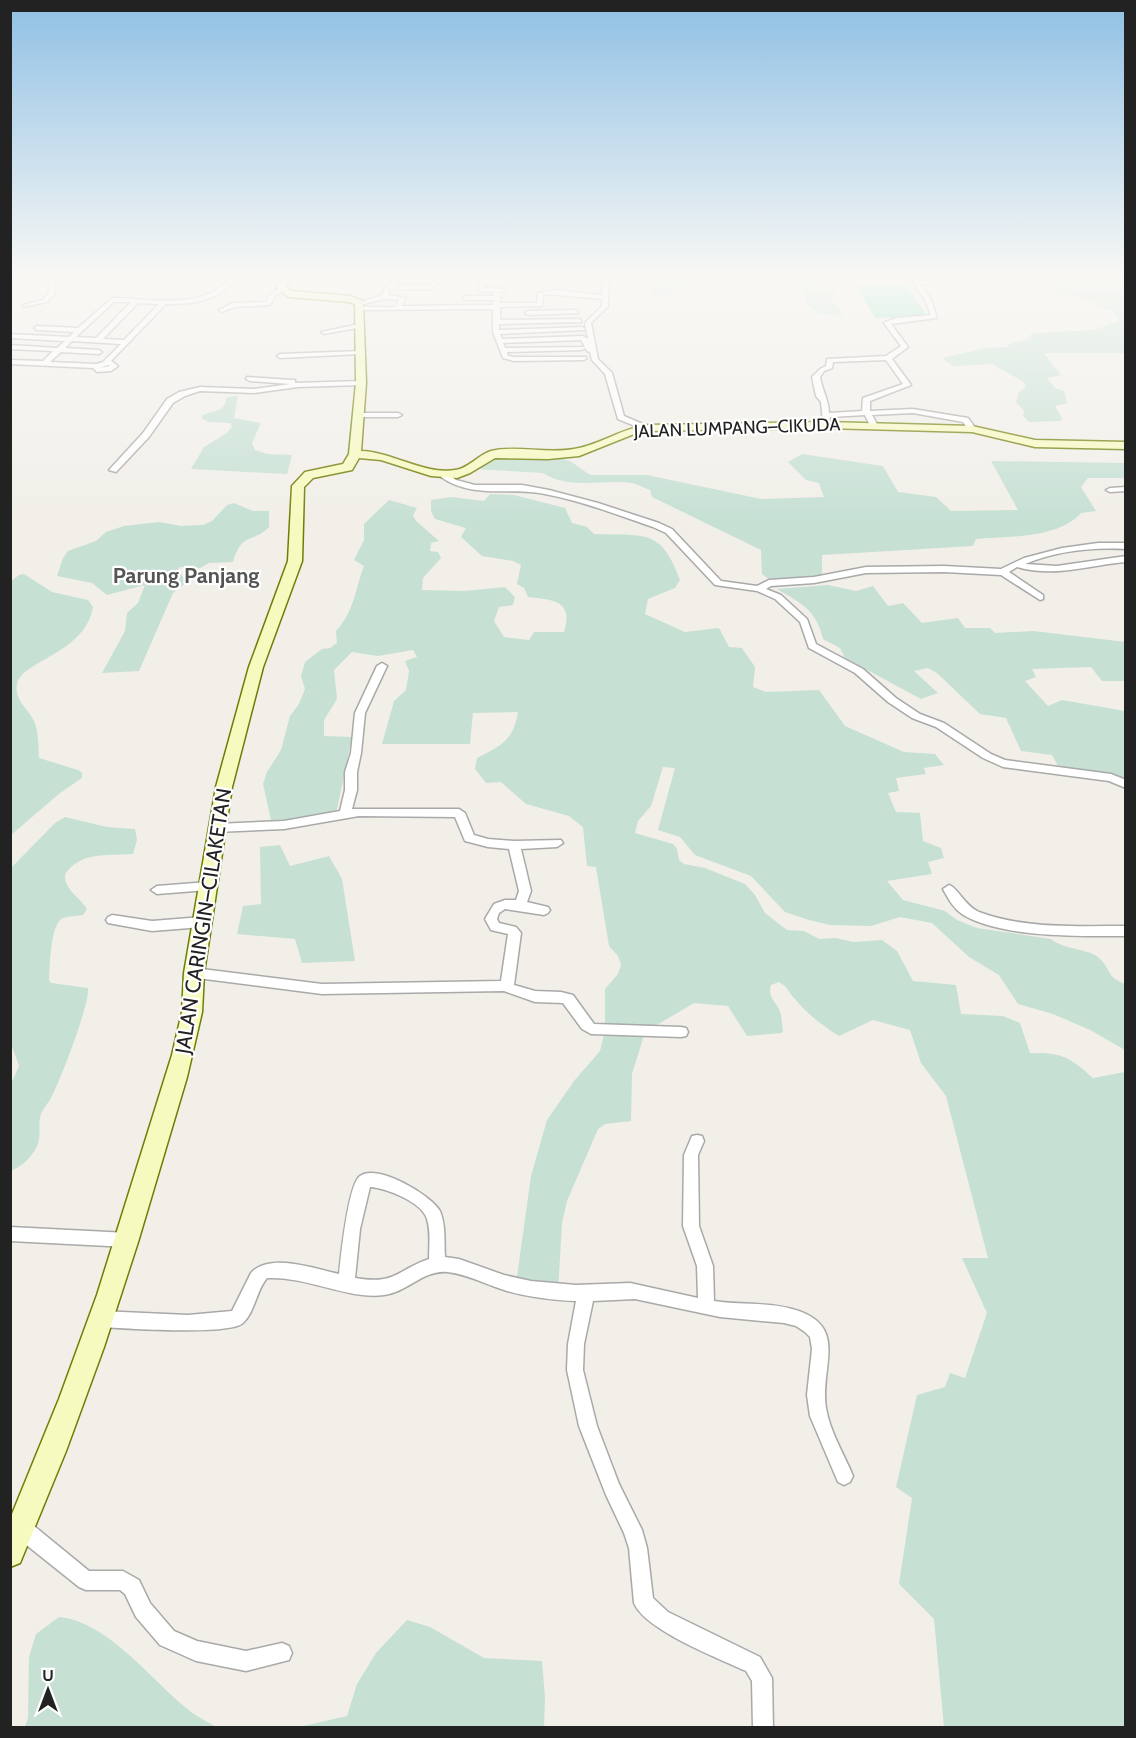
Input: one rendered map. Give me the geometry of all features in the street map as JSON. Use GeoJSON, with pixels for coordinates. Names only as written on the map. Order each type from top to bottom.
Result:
{"type":"FeatureCollection","features":[{"type":"Feature","properties":{"kind":"street"},"geometry":{"type":"LineString","coordinates":[[44,364],[49,359]]}},
{"type":"Feature","properties":{"kind":"street"},"geometry":{"type":"LineString","coordinates":[[10,362],[96,366],[106,363],[110,359]]}},
{"type":"Feature","properties":{"kind":"street"},"geometry":{"type":"LineString","coordinates":[[360,359],[362,383],[357,415],[355,454],[376,454],[427,472],[444,475],[451,481],[467,486],[532,489],[656,525],[669,531],[718,583],[759,589],[778,597],[800,617],[812,646],[859,670],[891,700],[916,716],[947,729],[987,756],[1003,763],[1112,778],[1125,784]]}},
{"type":"Feature","properties":{"kind":"street"},"geometry":{"type":"LineString","coordinates":[[855,359],[829,360],[830,367],[822,370],[816,376],[820,396],[825,402],[825,420],[867,412],[921,412],[965,420],[972,429]]}},
{"type":"Feature","properties":{"kind":"street"},"geometry":{"type":"LineString","coordinates":[[874,426],[864,403],[866,400],[908,385],[889,359]]}},
{"type":"Feature","properties":{"kind":"street"},"geometry":{"type":"LineString","coordinates":[[595,360],[608,373],[621,417],[648,428]]}},
{"type":"Feature","properties":{"kind":"street"},"geometry":{"type":"LineString","coordinates":[[250,379],[285,380],[298,386]]}},
{"type":"Feature","properties":{"kind":"street"},"geometry":{"type":"LineString","coordinates":[[113,470],[146,435],[170,401],[182,394],[200,390],[254,390],[362,383]]}},
{"type":"Feature","properties":{"kind":"street"},"geometry":{"type":"LineString","coordinates":[[357,415],[398,416]]}},
{"type":"Feature","properties":{"kind":"street","name":"JALAN LUMPANG–CIKUDA"},"geometry":{"type":"LineString","coordinates":[[444,475],[461,473],[489,456],[503,453],[531,455],[579,452],[624,432],[648,428],[825,420],[874,426],[982,429],[1020,442],[1034,444],[1125,446]]}},
{"type":"Feature","properties":{"kind":"street","name":"JALAN CARINGIN–CILAKETAN"},"geometry":{"type":"LineString","coordinates":[[10,1553],[66,1419],[128,1240],[177,1075],[195,993],[194,973],[216,828],[250,686],[295,561],[298,486],[309,475],[348,467],[355,454]]}},
{"type":"Feature","properties":{"kind":"street"},"geometry":{"type":"LineString","coordinates":[[1110,490],[1125,489]]}},
{"type":"Feature","properties":{"kind":"street"},"geometry":{"type":"LineString","coordinates":[[1003,572],[1016,563],[1088,546],[1125,547]]}},
{"type":"Feature","properties":{"kind":"street"},"geometry":{"type":"LineString","coordinates":[[1016,563],[1031,568],[1062,568],[1125,559]]}},
{"type":"Feature","properties":{"kind":"street"},"geometry":{"type":"LineString","coordinates":[[759,589],[769,584],[814,580],[866,570],[948,569],[1003,572],[1040,597]]}},
{"type":"Feature","properties":{"kind":"street"},"geometry":{"type":"LineString","coordinates":[[345,814],[351,790],[351,772],[356,753],[360,713],[382,666]]}},
{"type":"Feature","properties":{"kind":"street"},"geometry":{"type":"LineString","coordinates":[[216,828],[284,825],[345,814],[391,811],[459,813],[469,838],[488,843],[514,845],[557,843]]}},
{"type":"Feature","properties":{"kind":"street"},"geometry":{"type":"LineString","coordinates":[[514,845],[525,891],[520,904]]}},
{"type":"Feature","properties":{"kind":"street"},"geometry":{"type":"LineString","coordinates":[[157,890],[208,886]]}},
{"type":"Feature","properties":{"kind":"street"},"geometry":{"type":"LineString","coordinates":[[949,889],[961,907],[982,918],[1033,926],[1125,931]]}},
{"type":"Feature","properties":{"kind":"street"},"geometry":{"type":"LineString","coordinates":[[507,986],[515,933],[512,930],[495,927],[490,919],[493,911],[506,903],[544,910]]}},
{"type":"Feature","properties":{"kind":"street"},"geometry":{"type":"LineString","coordinates":[[112,920],[152,926],[202,922]]}},
{"type":"Feature","properties":{"kind":"street"},"geometry":{"type":"LineString","coordinates":[[194,973],[322,989],[507,986],[510,990],[538,997],[560,996],[569,999],[576,1008],[581,1023],[591,1029],[681,1032]]}},
{"type":"Feature","properties":{"kind":"street"},"geometry":{"type":"LineString","coordinates":[[697,1141],[691,1155],[691,1226],[705,1266],[706,1306]]}},
{"type":"Feature","properties":{"kind":"street"},"geometry":{"type":"LineString","coordinates":[[346,1282],[352,1229],[363,1183],[366,1180],[377,1179],[423,1202],[434,1215],[437,1263]]}},
{"type":"Feature","properties":{"kind":"street"},"geometry":{"type":"LineString","coordinates":[[10,1234],[128,1240]]}},
{"type":"Feature","properties":{"kind":"street"},"geometry":{"type":"LineString","coordinates":[[100,1319],[188,1323],[236,1319],[241,1315],[257,1278],[267,1271],[305,1274],[377,1288],[393,1286],[408,1280],[426,1267],[437,1263],[459,1266],[513,1285],[557,1292],[631,1291],[738,1312],[774,1312],[790,1316],[813,1327],[819,1336],[822,1356],[816,1398],[822,1424],[844,1476]]}},
{"type":"Feature","properties":{"kind":"street"},"geometry":{"type":"LineString","coordinates":[[586,1293],[576,1344],[575,1370],[588,1426],[612,1489],[633,1530],[638,1548],[644,1603],[660,1619],[753,1664],[762,1678],[763,1728]]}},
{"type":"Feature","properties":{"kind":"street"},"geometry":{"type":"LineString","coordinates":[[21,1528],[86,1580],[123,1581],[132,1587],[143,1610],[167,1638],[196,1651],[246,1661],[282,1653]]}},
{"type":"Feature","properties":{"kind":"green space"},"geometry":{"type":"Polygon","coordinates":[[[944,359],[1049,359],[1061,375],[1047,378],[1055,388],[1064,391],[1067,403],[1055,406],[1062,418],[1061,421],[1029,422],[1023,416],[1024,411],[1016,402],[1019,392],[1026,387],[1024,382],[992,364],[953,366],[944,359]]]}},
{"type":"Feature","properties":{"kind":"green space"},"geometry":{"type":"Polygon","coordinates":[[[238,396],[234,418],[261,423],[252,443],[255,450],[267,454],[292,455],[287,474],[191,469],[204,447],[227,433],[232,426],[230,423],[209,422],[202,419],[202,416],[221,409],[226,398],[238,396]]]}},
{"type":"Feature","properties":{"kind":"green space"},"geometry":{"type":"Polygon","coordinates":[[[802,454],[883,466],[898,492],[936,497],[951,511],[1018,510],[991,461],[1125,463],[1126,478],[1088,478],[1081,487],[1096,511],[1081,513],[1059,528],[1046,532],[976,539],[973,546],[822,555],[822,579],[774,583],[762,574],[761,550],[652,497],[650,490],[636,484],[575,483],[543,473],[476,469],[492,458],[557,458],[571,462],[591,475],[647,475],[761,499],[824,497],[819,483],[806,480],[788,462],[802,454]]]}},
{"type":"Feature","properties":{"kind":"green space"},"geometry":{"type":"Polygon","coordinates":[[[490,494],[514,495],[565,508],[572,523],[587,527],[594,534],[638,535],[657,543],[673,563],[680,580],[675,588],[648,599],[645,614],[685,632],[719,628],[729,647],[742,648],[755,667],[753,687],[766,692],[819,690],[845,726],[904,752],[935,754],[944,765],[924,768],[926,774],[896,778],[899,791],[888,793],[896,812],[920,813],[923,841],[941,848],[944,858],[928,862],[932,874],[887,881],[903,900],[945,911],[957,920],[977,928],[1051,939],[1056,943],[1089,952],[1103,962],[1114,978],[1125,984],[1125,1050],[1090,1030],[1053,1014],[1018,1004],[999,975],[969,957],[932,923],[900,917],[871,926],[830,925],[785,912],[751,876],[695,855],[680,837],[658,830],[675,768],[663,767],[651,806],[638,821],[635,833],[673,844],[677,849],[679,860],[684,864],[705,868],[745,884],[755,895],[765,913],[787,930],[804,931],[819,939],[836,938],[853,942],[882,940],[897,951],[913,981],[956,985],[961,1014],[1003,1016],[1020,1023],[1030,1053],[1064,1057],[1093,1078],[1125,1072],[1125,1727],[944,1727],[934,1619],[899,1584],[912,1498],[896,1487],[917,1395],[945,1387],[950,1373],[965,1378],[987,1313],[962,1258],[988,1258],[946,1096],[921,1063],[910,1030],[873,1020],[839,1036],[810,1015],[779,982],[771,985],[770,994],[781,1014],[783,1032],[781,1033],[747,1036],[728,1006],[694,1003],[645,1032],[632,1074],[631,1121],[605,1124],[598,1129],[567,1201],[562,1223],[558,1292],[516,1284],[531,1176],[547,1120],[574,1081],[600,1051],[605,1030],[605,989],[618,974],[621,965],[618,956],[609,946],[596,867],[587,866],[583,827],[569,816],[526,804],[501,782],[486,783],[475,769],[477,758],[500,745],[509,736],[518,712],[473,713],[470,744],[382,744],[394,701],[406,690],[409,671],[405,661],[417,657],[413,650],[378,656],[352,652],[334,670],[337,699],[324,720],[324,736],[352,737],[336,814],[273,829],[263,784],[267,772],[281,750],[290,716],[299,704],[305,689],[301,676],[305,662],[322,649],[330,648],[337,643],[336,631],[347,616],[364,566],[354,560],[364,540],[364,524],[389,500],[417,508],[413,515],[416,521],[439,541],[431,543],[430,551],[438,552],[441,558],[423,578],[422,590],[464,591],[505,587],[515,597],[513,605],[499,607],[494,621],[504,637],[529,640],[534,632],[564,632],[566,613],[564,608],[553,601],[528,597],[524,588],[517,584],[521,565],[513,561],[482,556],[461,537],[466,528],[435,519],[431,511],[431,500],[451,497],[484,501],[490,494]]]}},
{"type":"Feature","properties":{"kind":"green space"},"geometry":{"type":"Polygon","coordinates":[[[234,503],[253,511],[269,511],[269,527],[244,542],[236,552],[233,562],[209,563],[200,568],[179,567],[178,570],[187,582],[173,593],[139,671],[102,673],[125,631],[127,613],[138,603],[145,585],[107,595],[92,583],[57,576],[68,551],[96,541],[106,532],[124,526],[159,522],[181,526],[203,525],[212,521],[227,505],[234,503]]]}},
{"type":"Feature","properties":{"kind":"green space"},"geometry":{"type":"Polygon","coordinates":[[[24,574],[52,592],[88,600],[93,607],[88,623],[78,635],[67,646],[30,668],[21,676],[17,684],[19,700],[36,726],[39,758],[78,770],[82,773],[82,778],[60,793],[11,835],[11,581],[24,574]]]}},
{"type":"Feature","properties":{"kind":"green space"},"geometry":{"type":"Polygon","coordinates":[[[828,585],[856,591],[873,586],[888,606],[903,603],[922,623],[958,618],[965,628],[990,628],[995,633],[1033,631],[1126,642],[1125,681],[1102,681],[1091,667],[1032,669],[1036,677],[1025,681],[1048,706],[1062,700],[1125,711],[1125,778],[1058,766],[1052,755],[1021,751],[1006,718],[980,714],[938,674],[928,668],[914,671],[938,693],[921,699],[845,658],[840,648],[823,639],[816,621],[807,608],[777,589],[828,585]]]}},
{"type":"Feature","properties":{"kind":"green space"},"geometry":{"type":"Polygon","coordinates":[[[65,817],[107,827],[135,829],[137,840],[133,854],[87,858],[79,861],[65,874],[67,885],[87,909],[83,915],[63,918],[55,928],[49,980],[51,983],[88,988],[87,997],[80,1025],[67,1060],[51,1098],[41,1114],[37,1145],[27,1160],[11,1171],[11,1084],[19,1066],[10,1041],[11,868],[55,823],[65,817]]]}},
{"type":"Feature","properties":{"kind":"green space"},"geometry":{"type":"Polygon","coordinates":[[[280,845],[290,866],[329,856],[342,879],[355,961],[302,963],[295,939],[237,934],[243,906],[261,904],[260,847],[280,845]]]}},
{"type":"Feature","properties":{"kind":"green space"},"geometry":{"type":"Polygon","coordinates":[[[59,1617],[94,1629],[110,1640],[189,1710],[216,1727],[25,1727],[28,1718],[29,1657],[36,1634],[59,1617]]]}},
{"type":"Feature","properties":{"kind":"green space"},"geometry":{"type":"Polygon","coordinates":[[[407,1620],[430,1627],[484,1658],[542,1661],[545,1698],[544,1727],[299,1727],[347,1716],[357,1684],[376,1653],[407,1620]]]}},
{"type":"Feature","properties":{"kind":"district","name":"Parung Panjang"},"geometry":{"type":"Point","coordinates":[186,575]}}]}
